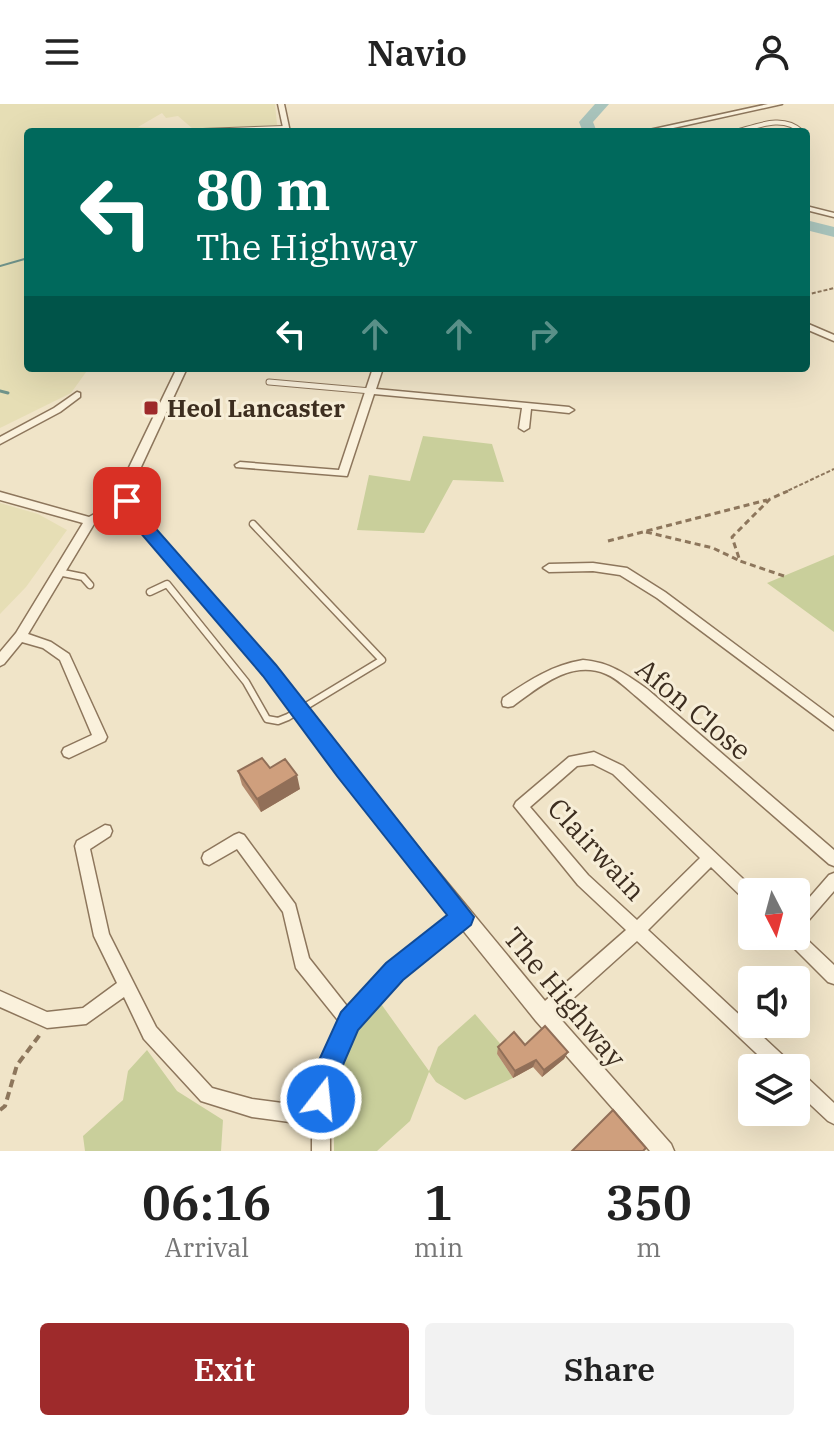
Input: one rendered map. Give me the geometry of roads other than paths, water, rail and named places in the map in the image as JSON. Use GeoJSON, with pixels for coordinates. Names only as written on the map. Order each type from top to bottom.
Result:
{"type":"FeatureCollection","features":[{"type":"Feature","properties":{"kind":"street"},"geometry":{"type":"LineString","coordinates":[[281,104],[286,128]]}},
{"type":"Feature","properties":{"kind":"street"},"geometry":{"type":"LineString","coordinates":[[663,128],[778,104]]}},
{"type":"Feature","properties":{"kind":"street"},"geometry":{"type":"LineString","coordinates":[[810,209],[834,215]]}},
{"type":"Feature","properties":{"kind":"street"},"geometry":{"type":"LineString","coordinates":[[810,328],[834,338]]}},
{"type":"Feature","properties":{"kind":"street"},"geometry":{"type":"LineString","coordinates":[[0,661],[20,636],[90,521],[127,501],[128,482],[180,372]]}},
{"type":"Feature","properties":{"kind":"street"},"geometry":{"type":"LineString","coordinates":[[240,465],[343,474],[377,372]]}},
{"type":"Feature","properties":{"kind":"street"},"geometry":{"type":"LineString","coordinates":[[371,391],[569,410]]}},
{"type":"Feature","properties":{"kind":"street"},"geometry":{"type":"LineString","coordinates":[[0,441],[57,410],[77,395]]}},
{"type":"Feature","properties":{"kind":"street"},"geometry":{"type":"LineString","coordinates":[[524,428],[527,407]]}},
{"type":"Feature","properties":{"kind":"street"},"geometry":{"type":"LineString","coordinates":[[0,496],[90,521]]}},
{"type":"Feature","properties":{"kind":"street","name":"The Highway"},"geometry":{"type":"LineString","coordinates":[[127,501],[144,526],[269,671],[543,1014],[664,1151]]}},
{"type":"Feature","properties":{"kind":"street"},"geometry":{"type":"LineString","coordinates":[[549,568],[593,567],[623,571],[661,595],[834,725]]}},
{"type":"Feature","properties":{"kind":"street"},"geometry":{"type":"LineString","coordinates":[[20,636],[47,645],[65,657],[100,737],[69,752]]}},
{"type":"Feature","properties":{"kind":"street","name":"Afon Close"},"geometry":{"type":"LineString","coordinates":[[508,702],[550,673],[579,663],[610,670],[642,693],[834,859]]}},
{"type":"Feature","properties":{"kind":"street","name":"Clairwain"},"geometry":{"type":"LineString","coordinates":[[738,883],[618,770],[594,758],[574,761],[521,806],[583,880],[769,1054]]}},
{"type":"Feature","properties":{"kind":"street"},"geometry":{"type":"LineString","coordinates":[[105,831],[82,846],[102,936],[150,1033],[207,1095],[252,1108],[319,1117]]}},
{"type":"Feature","properties":{"kind":"street"},"geometry":{"type":"LineString","coordinates":[[209,858],[239,840],[290,909],[302,962],[349,1021]]}},
{"type":"Feature","properties":{"kind":"street","name":"Clairwain"},"geometry":{"type":"LineString","coordinates":[[543,1014],[637,930],[711,857]]}},
{"type":"Feature","properties":{"kind":"street"},"geometry":{"type":"LineString","coordinates":[[810,908],[834,880]]}},
{"type":"Feature","properties":{"kind":"street"},"geometry":{"type":"LineString","coordinates":[[321,1151],[319,1117],[323,1080],[349,1021],[394,972],[463,917]]}},
{"type":"Feature","properties":{"kind":"street"},"geometry":{"type":"LineString","coordinates":[[807,950],[834,976]]}},
{"type":"Feature","properties":{"kind":"street"},"geometry":{"type":"LineString","coordinates":[[0,999],[52,1019],[86,1016],[127,985]]}},
{"type":"Feature","properties":{"kind":"street"},"geometry":{"type":"LineString","coordinates":[[810,1092],[834,1115]]}},
{"type":"Feature","properties":{"kind":"lane"},"geometry":{"type":"LineString","coordinates":[[756,128],[785,122],[799,128]]}},
{"type":"Feature","properties":{"kind":"lane"},"geometry":{"type":"LineString","coordinates":[[269,382],[371,391]]}},
{"type":"Feature","properties":{"kind":"lane"},"geometry":{"type":"LineString","coordinates":[[150,592],[167,584],[246,682],[267,719],[278,721],[299,712],[382,660],[253,524]]}},
{"type":"Feature","properties":{"kind":"lane"},"geometry":{"type":"LineString","coordinates":[[58,572],[83,577],[90,585]]}},
{"type":"Feature","properties":{"kind":"waterway"},"geometry":{"type":"LineString","coordinates":[[588,128],[586,122],[602,104]]}},
{"type":"Feature","properties":{"kind":"waterway"},"geometry":{"type":"LineString","coordinates":[[810,226],[834,232]]}},
{"type":"Feature","properties":{"kind":"waterway"},"geometry":{"type":"LineString","coordinates":[[0,266],[24,259]]}},
{"type":"Feature","properties":{"kind":"waterway"},"geometry":{"type":"LineString","coordinates":[[0,391],[8,393]]}},
{"type":"Feature","properties":{"kind":"place","name":"Heol Lancaster"},"geometry":{"type":"Point","coordinates":[151,408]}}]}
